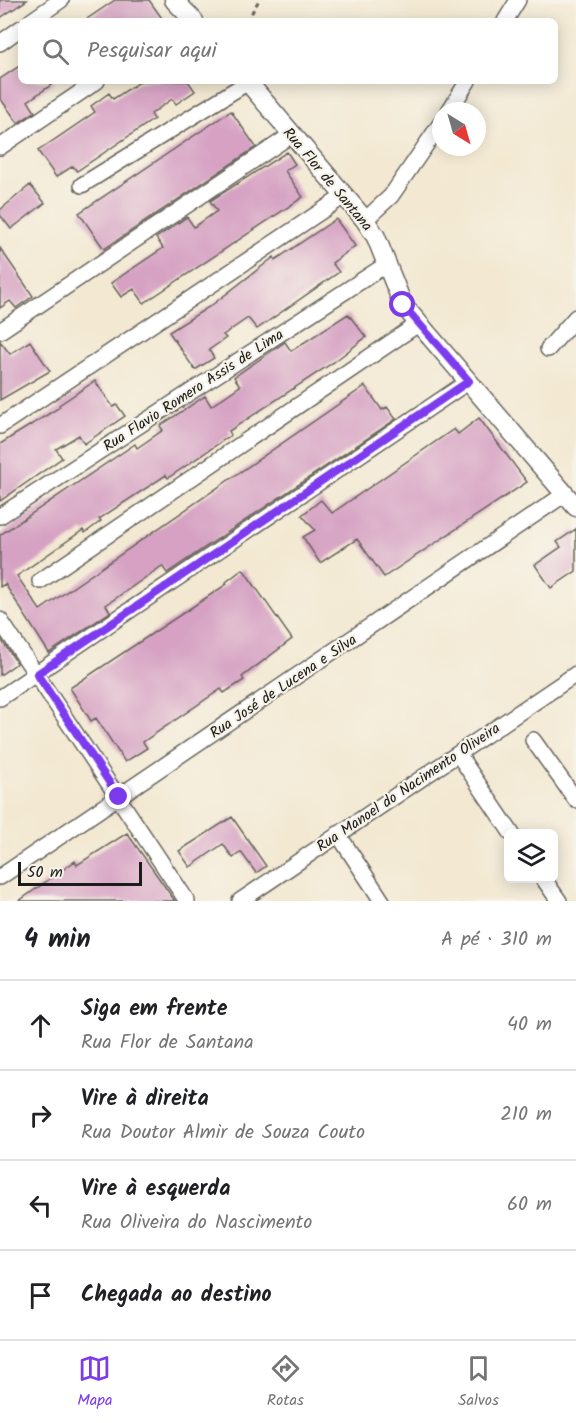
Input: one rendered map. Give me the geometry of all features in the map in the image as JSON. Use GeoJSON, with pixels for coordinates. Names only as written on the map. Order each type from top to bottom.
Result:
{"type":"FeatureCollection","features":[{"type":"Feature","properties":{"kind":"street"},"geometry":{"type":"LineString","coordinates":[[35,18],[61,0]]}},
{"type":"Feature","properties":{"kind":"street"},"geometry":{"type":"LineString","coordinates":[[174,0],[188,18]]}},
{"type":"Feature","properties":{"kind":"street"},"geometry":{"type":"LineString","coordinates":[[507,18],[518,0]]}},
{"type":"Feature","properties":{"kind":"street"},"geometry":{"type":"LineString","coordinates":[[0,42],[18,30]]}},
{"type":"Feature","properties":{"kind":"street"},"geometry":{"type":"LineString","coordinates":[[0,147],[93,84]]}},
{"type":"Feature","properties":{"kind":"street"},"geometry":{"type":"LineString","coordinates":[[82,185],[243,84]]}},
{"type":"Feature","properties":{"kind":"street","name":"Rua Flor de Santana"},"geometry":{"type":"LineString","coordinates":[[250,84],[291,135],[365,220],[376,237],[403,305],[571,501]]}},
{"type":"Feature","properties":{"kind":"street"},"geometry":{"type":"LineString","coordinates":[[455,102],[466,84]]}},
{"type":"Feature","properties":{"kind":"street"},"geometry":{"type":"LineString","coordinates":[[0,331],[291,135]]}},
{"type":"Feature","properties":{"kind":"street"},"geometry":{"type":"LineString","coordinates":[[365,220],[391,196],[432,136]]}},
{"type":"Feature","properties":{"kind":"street"},"geometry":{"type":"LineString","coordinates":[[0,426],[344,196]]}},
{"type":"Feature","properties":{"kind":"street","name":"Rua Flavio Romero Assis de Lima"},"geometry":{"type":"LineString","coordinates":[[0,516],[387,264]]}},
{"type":"Feature","properties":{"kind":"street"},"geometry":{"type":"LineString","coordinates":[[548,349],[576,317]]}},
{"type":"Feature","properties":{"kind":"street"},"geometry":{"type":"LineString","coordinates":[[40,581],[418,324]]}},
{"type":"Feature","properties":{"kind":"street"},"geometry":{"type":"LineString","coordinates":[[0,698],[469,381]]}},
{"type":"Feature","properties":{"kind":"street","name":"Rua José de Lucena e Silva"},"geometry":{"type":"LineString","coordinates":[[0,877],[571,501]]}},
{"type":"Feature","properties":{"kind":"street"},"geometry":{"type":"LineString","coordinates":[[0,620],[187,901]]}},
{"type":"Feature","properties":{"kind":"street","name":"Rua Manoel do Nacimento Oliveira"},"geometry":{"type":"LineString","coordinates":[[240,901],[576,674]]}},
{"type":"Feature","properties":{"kind":"street"},"geometry":{"type":"LineString","coordinates":[[533,740],[576,800]]}},
{"type":"Feature","properties":{"kind":"street"},"geometry":{"type":"LineString","coordinates":[[458,754],[510,829]]}},
{"type":"Feature","properties":{"kind":"street"},"geometry":{"type":"LineString","coordinates":[[338,834],[382,901]]}},
{"type":"Feature","properties":{"kind":"street"},"geometry":{"type":"LineString","coordinates":[[546,883],[559,901]]}},
{"type":"Feature","properties":{"kind":"path"},"geometry":{"type":"LineString","coordinates":[[249,18],[259,0]]}},
{"type":"Feature","properties":{"kind":"building"},"geometry":{"type":"Polygon","coordinates":[[[0,0],[27,0],[0,18],[0,0]]]}},
{"type":"Feature","properties":{"kind":"building"},"geometry":{"type":"Polygon","coordinates":[[[115,0],[149,0],[162,18],[88,18],[115,0]]]}},
{"type":"Feature","properties":{"kind":"building"},"geometry":{"type":"Polygon","coordinates":[[[18,67],[18,84],[53,84],[28,101],[35,112],[18,123],[0,98],[0,79],[18,67]]]}},
{"type":"Feature","properties":{"kind":"building"},"geometry":{"type":"Polygon","coordinates":[[[136,84],[190,84],[195,91],[176,104],[172,99],[151,114],[154,119],[77,171],[73,166],[56,177],[38,151],[95,112],[91,106],[109,93],[113,99],[136,84]]]}},
{"type":"Feature","properties":{"kind":"building"},"geometry":{"type":"Polygon","coordinates":[[[231,111],[256,147],[104,249],[79,213],[231,111]]]}},
{"type":"Feature","properties":{"kind":"building"},"geometry":{"type":"Polygon","coordinates":[[[287,152],[295,164],[285,171],[303,197],[144,303],[134,289],[121,297],[111,283],[163,248],[156,238],[187,217],[194,227],[217,211],[210,201],[287,152]]]}},
{"type":"Feature","properties":{"kind":"building"},"geometry":{"type":"Polygon","coordinates":[[[30,185],[45,203],[11,229],[0,215],[0,210],[30,185]]]}},
{"type":"Feature","properties":{"kind":"building"},"geometry":{"type":"Polygon","coordinates":[[[336,219],[355,246],[332,263],[339,272],[257,329],[248,318],[223,335],[226,338],[209,350],[214,358],[195,370],[169,332],[212,305],[274,257],[275,260],[336,219]]]}},
{"type":"Feature","properties":{"kind":"building"},"geometry":{"type":"Polygon","coordinates":[[[0,248],[33,296],[16,308],[10,301],[0,308],[0,248]]]}},
{"type":"Feature","properties":{"kind":"building"},"geometry":{"type":"Polygon","coordinates":[[[348,314],[366,337],[334,362],[229,431],[231,435],[168,478],[166,475],[99,519],[101,521],[85,533],[83,530],[17,576],[40,610],[365,386],[382,410],[387,407],[396,419],[167,573],[162,566],[106,605],[110,612],[49,653],[5,584],[0,587],[0,535],[135,444],[137,448],[163,430],[160,426],[205,396],[211,406],[240,386],[234,377],[285,342],[291,351],[348,314]]]}},
{"type":"Feature","properties":{"kind":"building"},"geometry":{"type":"Polygon","coordinates":[[[0,341],[10,354],[30,341],[50,371],[0,400],[0,341]]]}},
{"type":"Feature","properties":{"kind":"building"},"geometry":{"type":"Polygon","coordinates":[[[95,381],[113,407],[117,405],[125,416],[84,444],[79,435],[56,449],[62,458],[0,501],[0,444],[60,407],[59,405],[95,381]]]}},
{"type":"Feature","properties":{"kind":"building"},"geometry":{"type":"Polygon","coordinates":[[[479,418],[527,482],[384,577],[357,539],[320,563],[303,537],[315,530],[302,515],[321,500],[332,513],[454,429],[458,434],[479,418]]]}},
{"type":"Feature","properties":{"kind":"building"},"geometry":{"type":"Polygon","coordinates":[[[576,529],[576,571],[551,588],[535,565],[561,547],[557,542],[576,529]]]}},
{"type":"Feature","properties":{"kind":"building"},"geometry":{"type":"Polygon","coordinates":[[[243,569],[292,639],[242,677],[244,680],[224,693],[221,689],[143,742],[147,748],[125,762],[96,718],[91,721],[70,688],[227,584],[226,582],[243,569]]]}},
{"type":"Feature","properties":{"kind":"building"},"geometry":{"type":"Polygon","coordinates":[[[0,638],[17,663],[0,675],[0,638]]]}},
{"type":"Feature","properties":{"kind":"building"},"geometry":{"type":"Polygon","coordinates":[[[232,817],[266,866],[256,873],[241,852],[233,858],[223,844],[190,867],[179,851],[232,817]]]}},
{"type":"Feature","properties":{"kind":"building"},"geometry":{"type":"Polygon","coordinates":[[[127,833],[175,901],[19,901],[75,861],[77,865],[127,833]]]}},
{"type":"Feature","properties":{"kind":"route"},"geometry":{"type":"LineString","coordinates":[[119,797],[37,674],[469,381],[403,305]]}}]}
